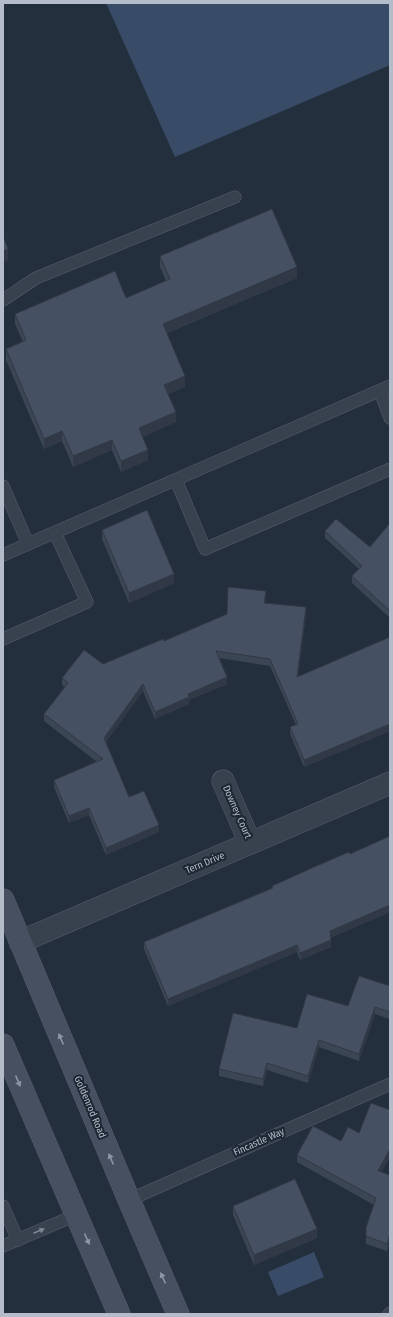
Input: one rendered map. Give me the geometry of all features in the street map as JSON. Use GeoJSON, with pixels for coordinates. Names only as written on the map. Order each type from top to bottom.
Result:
{"type":"FeatureCollection","features":[{"type":"Feature","properties":{"kind":"main road","name":"Goldenrod Road"},"geometry":{"type":"LineString","coordinates":[[3,900],[178,1314]]}},
{"type":"Feature","properties":{"kind":"main road"},"geometry":{"type":"LineString","coordinates":[[3,1045],[120,1314]]}},
{"type":"Feature","properties":{"kind":"street","name":"Downey Court"},"geometry":{"type":"LineString","coordinates":[[223,781],[250,843]]}},
{"type":"Feature","properties":{"kind":"street","name":"Tern Drive"},"geometry":{"type":"LineString","coordinates":[[20,942],[390,783]]}},
{"type":"Feature","properties":{"kind":"lane"},"geometry":{"type":"LineString","coordinates":[[3,300],[36,278],[234,197]]}},
{"type":"Feature","properties":{"kind":"lane"},"geometry":{"type":"LineString","coordinates":[[3,555],[385,389],[390,418]]}},
{"type":"Feature","properties":{"kind":"lane"},"geometry":{"type":"LineString","coordinates":[[176,480],[205,549],[390,469]]}},
{"type":"Feature","properties":{"kind":"lane"},"geometry":{"type":"LineString","coordinates":[[3,486],[28,544]]}},
{"type":"Feature","properties":{"kind":"lane"},"geometry":{"type":"LineString","coordinates":[[3,639],[87,602],[55,533]]}},
{"type":"Feature","properties":{"kind":"lane","name":"Fincastle Way"},"geometry":{"type":"LineString","coordinates":[[129,1200],[390,1084]]}},
{"type":"Feature","properties":{"kind":"lane"},"geometry":{"type":"LineString","coordinates":[[3,1206],[18,1240]]}},
{"type":"Feature","properties":{"kind":"lane"},"geometry":{"type":"LineString","coordinates":[[3,1246],[76,1215]]}},
{"type":"Feature","properties":{"kind":"water"},"geometry":{"type":"Polygon","coordinates":[[[106,3],[390,3],[390,65],[175,157],[106,3]]]}},
{"type":"Feature","properties":{"kind":"water"},"geometry":{"type":"Polygon","coordinates":[[[314,1252],[324,1277],[278,1296],[268,1272],[314,1252]]]}},
{"type":"Feature","properties":{"kind":"building"},"geometry":{"type":"Polygon","coordinates":[[[272,209],[297,267],[163,324],[185,376],[164,385],[176,412],[139,428],[148,450],[121,461],[112,440],[73,456],[62,431],[44,439],[6,349],[26,340],[15,314],[115,271],[126,298],[170,279],[160,256],[272,209]]]}},
{"type":"Feature","properties":{"kind":"building"},"geometry":{"type":"Polygon","coordinates":[[[3,236],[8,249],[3,251],[3,236]]]}},
{"type":"Feature","properties":{"kind":"building"},"geometry":{"type":"Polygon","coordinates":[[[147,510],[174,574],[129,593],[102,530],[147,510]]]}},
{"type":"Feature","properties":{"kind":"building"},"geometry":{"type":"Polygon","coordinates":[[[336,519],[370,547],[390,523],[390,611],[352,576],[362,566],[325,531],[336,519]]]}},
{"type":"Feature","properties":{"kind":"building"},"geometry":{"type":"Polygon","coordinates":[[[228,587],[266,591],[264,603],[306,607],[297,677],[390,637],[390,724],[304,760],[290,727],[298,724],[270,659],[216,651],[227,677],[188,694],[189,697],[155,712],[143,684],[104,738],[129,797],[144,791],[159,825],[106,848],[89,808],[69,816],[54,780],[103,759],[44,714],[68,683],[62,678],[84,650],[103,664],[163,639],[164,641],[227,614],[228,587]]]}},
{"type":"Feature","properties":{"kind":"building"},"geometry":{"type":"Polygon","coordinates":[[[390,836],[390,905],[330,931],[331,940],[300,953],[297,945],[168,999],[144,942],[273,888],[272,886],[314,867],[349,852],[350,854],[390,836]]]}},
{"type":"Feature","properties":{"kind":"building"},"geometry":{"type":"Polygon","coordinates":[[[359,976],[390,986],[390,1012],[375,1007],[359,1054],[319,1040],[308,1076],[267,1063],[263,1079],[219,1069],[233,1013],[297,1028],[307,994],[348,1006],[359,976]]]}},
{"type":"Feature","properties":{"kind":"building"},"geometry":{"type":"Polygon","coordinates":[[[371,1103],[390,1110],[390,1149],[378,1171],[390,1175],[390,1234],[387,1244],[366,1236],[366,1228],[376,1198],[297,1155],[313,1126],[341,1141],[348,1127],[359,1133],[371,1103]]]}},
{"type":"Feature","properties":{"kind":"building"},"geometry":{"type":"Polygon","coordinates":[[[295,1179],[317,1229],[254,1255],[233,1206],[295,1179]]]}}]}
